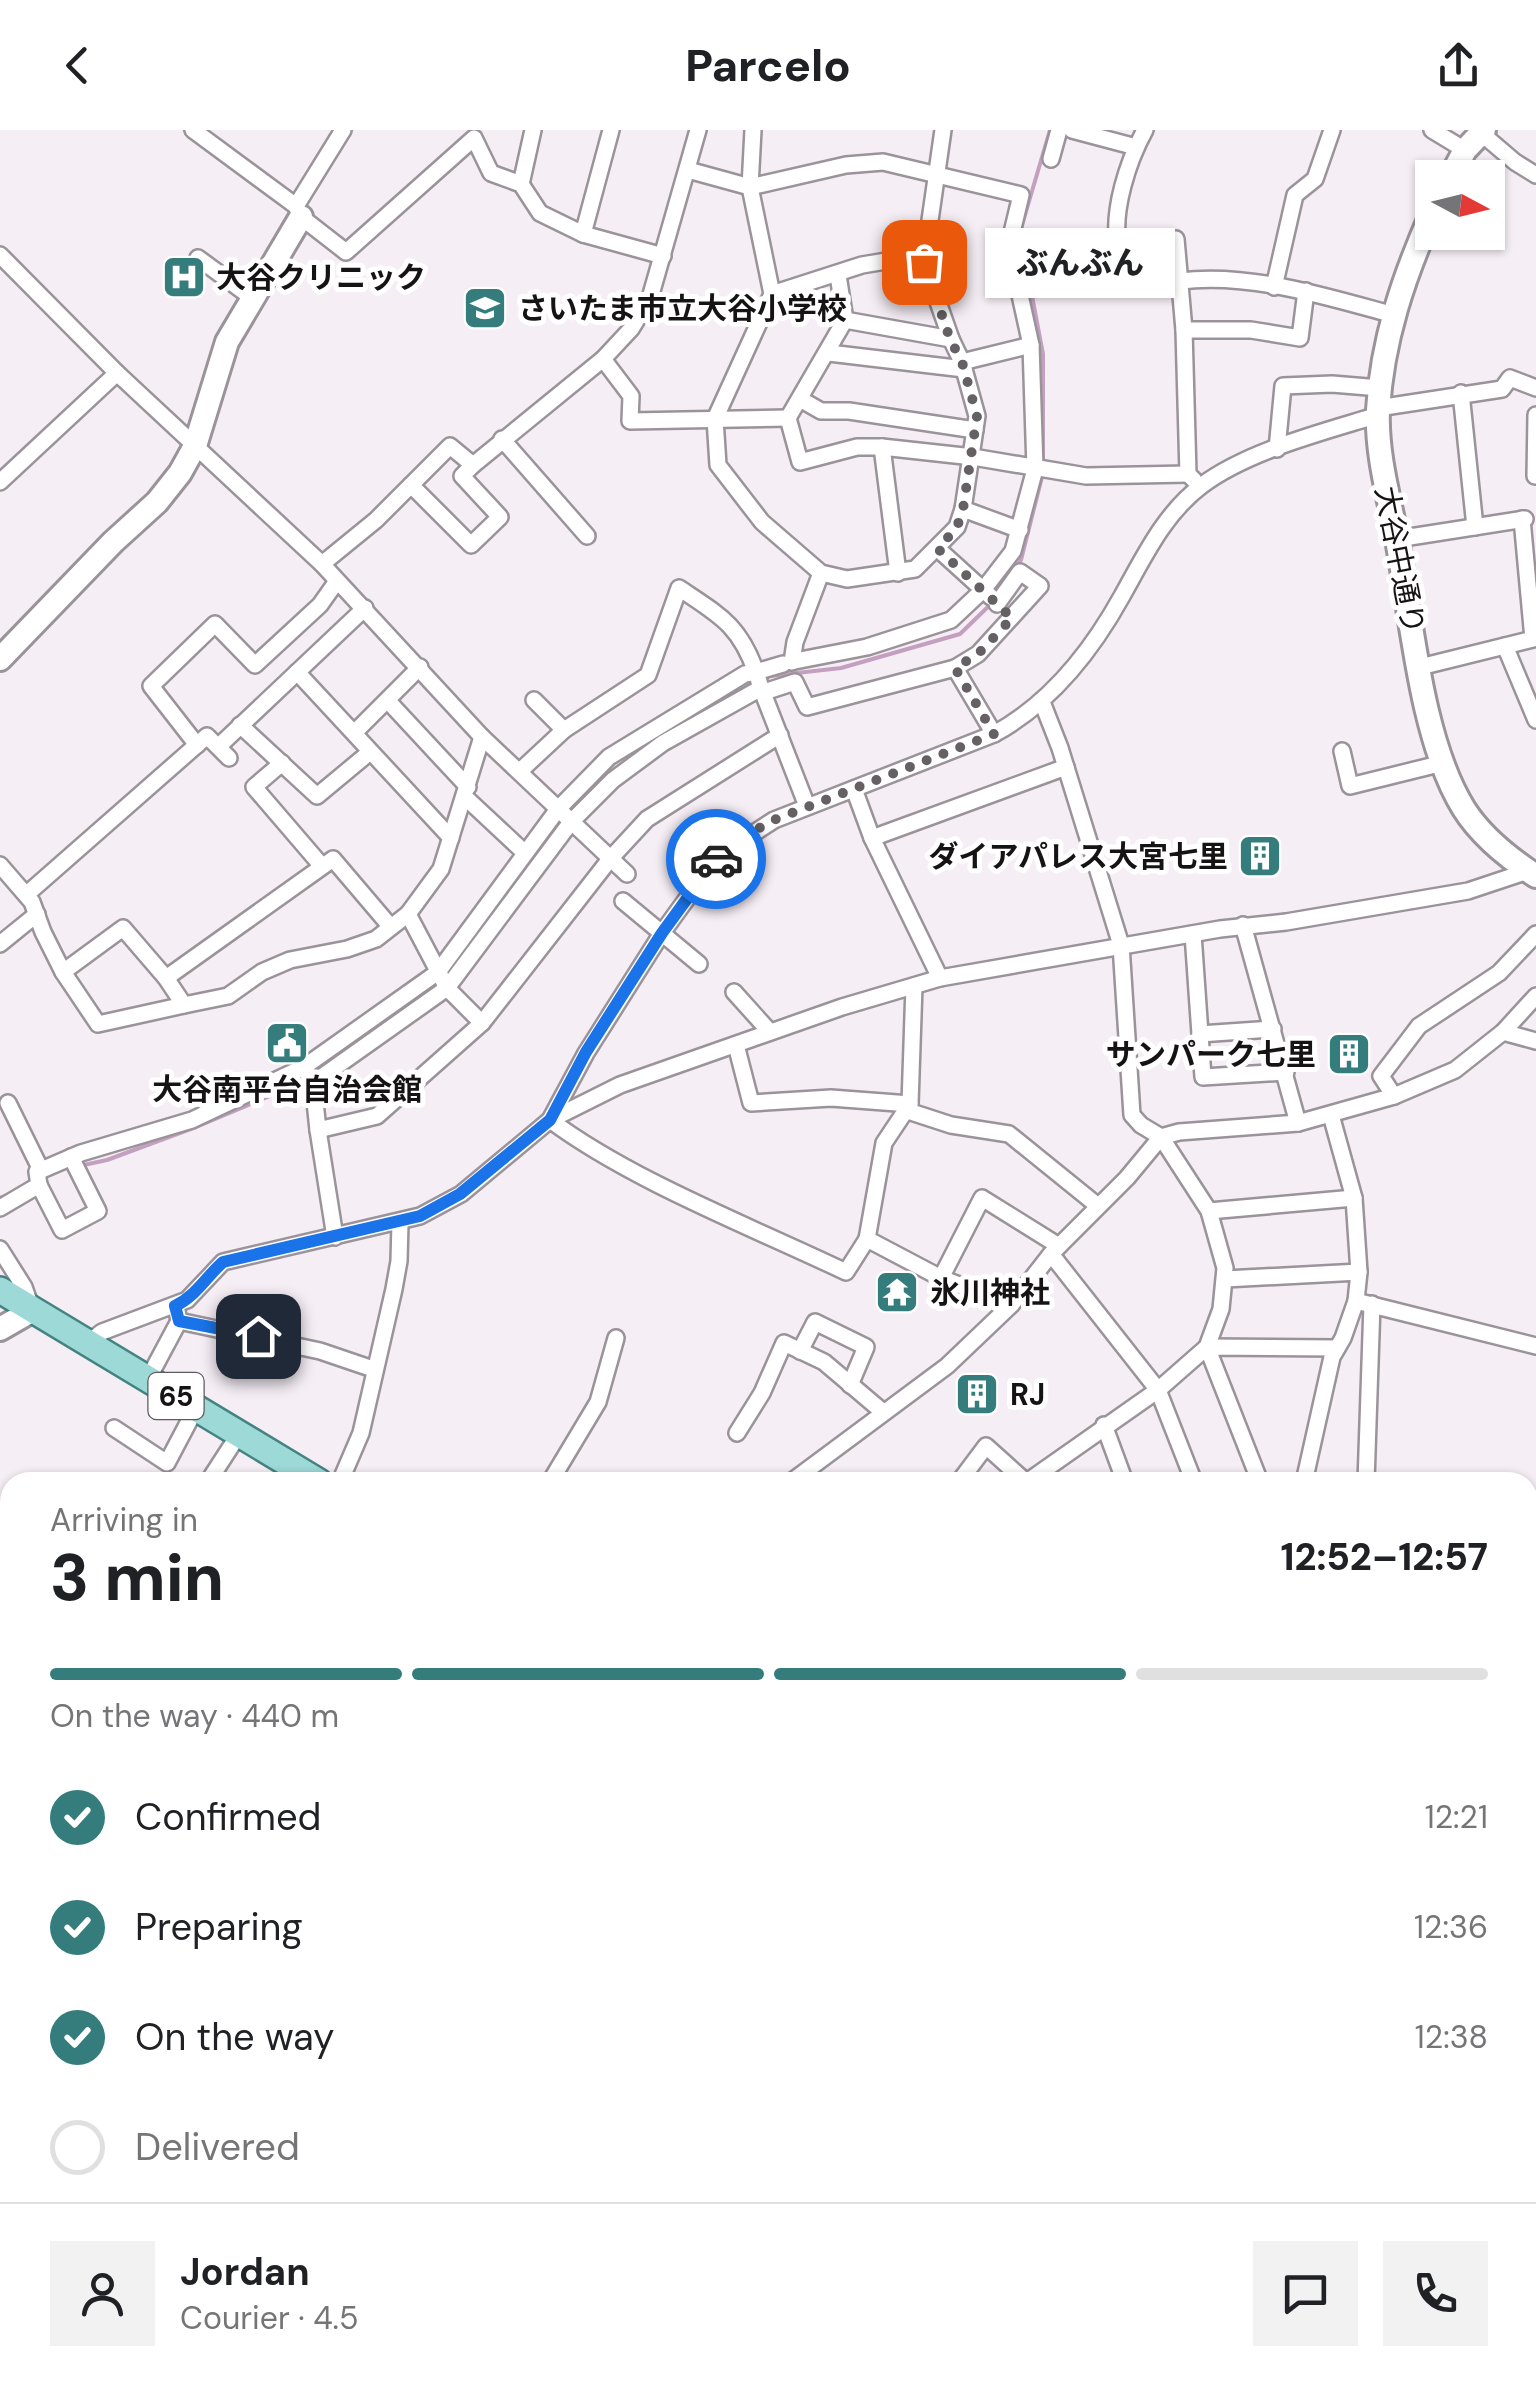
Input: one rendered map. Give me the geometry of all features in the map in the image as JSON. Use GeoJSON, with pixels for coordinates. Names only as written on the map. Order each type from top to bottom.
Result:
{"type":"FeatureCollection","features":[{"type":"Feature","properties":{"kind":"main road","name":"65"},"geometry":{"type":"LineString","coordinates":[[0,1290],[302,1472]]}},
{"type":"Feature","properties":{"kind":"street"},"geometry":{"type":"LineString","coordinates":[[584,234],[611,130]]}},
{"type":"Feature","properties":{"kind":"street"},"geometry":{"type":"LineString","coordinates":[[411,485],[471,545],[500,517],[462,476],[603,359],[631,329],[650,298],[698,130]]}},
{"type":"Feature","properties":{"kind":"street"},"geometry":{"type":"LineString","coordinates":[[754,130],[750,187],[772,294],[715,418],[718,465],[762,522],[821,573],[847,580],[915,569],[957,527],[963,509],[977,416],[963,366],[924,262],[944,130]]}},
{"type":"Feature","properties":{"kind":"street"},"geometry":{"type":"LineString","coordinates":[[1051,159],[1059,130]]}},
{"type":"Feature","properties":{"kind":"street"},"geometry":{"type":"LineString","coordinates":[[1072,130],[1136,147]]}},
{"type":"Feature","properties":{"kind":"street"},"geometry":{"type":"LineString","coordinates":[[1118,245],[1115,225],[1136,147],[1146,130]]}},
{"type":"Feature","properties":{"kind":"street"},"geometry":{"type":"LineString","coordinates":[[1274,287],[1295,195],[1315,179],[1332,130]]}},
{"type":"Feature","properties":{"kind":"street"},"geometry":{"type":"LineString","coordinates":[[1432,130],[1465,150]]}},
{"type":"Feature","properties":{"kind":"street"},"geometry":{"type":"LineString","coordinates":[[0,659],[157,502],[180,473],[195,446],[227,342],[299,212],[338,131]]}},
{"type":"Feature","properties":{"kind":"street"},"geometry":{"type":"LineString","coordinates":[[1460,160],[1483,131],[1515,162],[1536,175]]}},
{"type":"Feature","properties":{"kind":"street"},"geometry":{"type":"LineString","coordinates":[[522,184],[530,132]]}},
{"type":"Feature","properties":{"kind":"street"},"geometry":{"type":"LineString","coordinates":[[199,133],[346,252],[474,138],[491,172],[522,184],[540,213],[584,234],[663,256]]}},
{"type":"Feature","properties":{"kind":"street"},"geometry":{"type":"LineString","coordinates":[[688,170],[750,187],[846,164],[883,162],[1021,195],[1009,245],[1031,345],[1042,470],[992,599]]}},
{"type":"Feature","properties":{"kind":"street"},"geometry":{"type":"LineString","coordinates":[[1053,252],[1176,239],[1184,330],[1188,474]]}},
{"type":"Feature","properties":{"kind":"street","name":"大谷中通り"},"geometry":{"type":"LineString","coordinates":[[1416,250],[1394,315],[1379,404],[1382,465],[1420,667],[1443,763],[1463,808],[1478,828],[1532,874]]}},
{"type":"Feature","properties":{"kind":"street"},"geometry":{"type":"LineString","coordinates":[[0,254],[117,372],[322,564],[482,737],[627,874]]}},
{"type":"Feature","properties":{"kind":"street"},"geometry":{"type":"LineString","coordinates":[[198,258],[251,297]]}},
{"type":"Feature","properties":{"kind":"street"},"geometry":{"type":"LineString","coordinates":[[772,294],[874,262],[924,262]]}},
{"type":"Feature","properties":{"kind":"street"},"geometry":{"type":"LineString","coordinates":[[838,274],[845,320],[788,418],[800,462],[857,446],[882,446],[1086,476],[1188,474],[1201,486]]}},
{"type":"Feature","properties":{"kind":"street"},"geometry":{"type":"LineString","coordinates":[[1180,281],[1202,278],[1306,291],[1394,315]]}},
{"type":"Feature","properties":{"kind":"street"},"geometry":{"type":"LineString","coordinates":[[1184,330],[1250,330],[1300,338],[1306,291]]}},
{"type":"Feature","properties":{"kind":"street"},"geometry":{"type":"LineString","coordinates":[[845,320],[950,339]]}},
{"type":"Feature","properties":{"kind":"street"},"geometry":{"type":"LineString","coordinates":[[829,353],[963,366],[1031,345]]}},
{"type":"Feature","properties":{"kind":"street"},"geometry":{"type":"LineString","coordinates":[[603,359],[630,396],[630,420],[788,418]]}},
{"type":"Feature","properties":{"kind":"street"},"geometry":{"type":"LineString","coordinates":[[0,482],[117,372]]}},
{"type":"Feature","properties":{"kind":"street"},"geometry":{"type":"LineString","coordinates":[[550,1120],[586,1052],[662,933],[718,857],[750,833],[807,806],[994,734],[1025,718],[1084,657],[1158,531],[1201,486],[1250,459],[1379,404],[1502,390],[1510,378],[1534,382]]}},
{"type":"Feature","properties":{"kind":"street"},"geometry":{"type":"LineString","coordinates":[[1277,449],[1283,386],[1332,384],[1379,404]]}},
{"type":"Feature","properties":{"kind":"street"},"geometry":{"type":"LineString","coordinates":[[1461,393],[1475,527]]}},
{"type":"Feature","properties":{"kind":"street"},"geometry":{"type":"LineString","coordinates":[[800,399],[820,410],[975,430]]}},
{"type":"Feature","properties":{"kind":"street"},"geometry":{"type":"LineString","coordinates":[[1535,476],[1536,414]]}},
{"type":"Feature","properties":{"kind":"street"},"geometry":{"type":"LineString","coordinates":[[502,439],[587,536]]}},
{"type":"Feature","properties":{"kind":"street"},"geometry":{"type":"LineString","coordinates":[[322,564],[376,520],[450,446],[473,465]]}},
{"type":"Feature","properties":{"kind":"street"},"geometry":{"type":"LineString","coordinates":[[882,446],[898,573]]}},
{"type":"Feature","properties":{"kind":"street"},"geometry":{"type":"LineString","coordinates":[[963,509],[1020,530]]}},
{"type":"Feature","properties":{"kind":"street"},"geometry":{"type":"LineString","coordinates":[[1397,540],[1523,519],[1531,573],[1533,639],[1420,667]]}},
{"type":"Feature","properties":{"kind":"street"},"geometry":{"type":"LineString","coordinates":[[938,549],[1012,618]]}},
{"type":"Feature","properties":{"kind":"street"},"geometry":{"type":"LineString","coordinates":[[0,1208],[71,1157],[192,1120],[310,1077],[443,980],[609,757],[745,674],[760,683],[795,682],[807,707],[955,668],[978,654],[1040,586],[1020,572],[992,599],[951,620],[867,648],[790,662],[760,683]]}},
{"type":"Feature","properties":{"kind":"street"},"geometry":{"type":"LineString","coordinates":[[790,662],[821,573]]}},
{"type":"Feature","properties":{"kind":"street"},"geometry":{"type":"LineString","coordinates":[[198,745],[151,686],[215,624],[255,665],[320,605],[337,581]]}},
{"type":"Feature","properties":{"kind":"street"},"geometry":{"type":"LineString","coordinates":[[520,772],[564,730],[648,675],[679,588],[725,620],[745,642],[807,806]]}},
{"type":"Feature","properties":{"kind":"street"},"geometry":{"type":"LineString","coordinates":[[27,894],[207,736],[224,752],[240,725],[364,608]]}},
{"type":"Feature","properties":{"kind":"street"},"geometry":{"type":"LineString","coordinates":[[1505,646],[1536,720]]}},
{"type":"Feature","properties":{"kind":"street"},"geometry":{"type":"LineString","coordinates":[[354,733],[420,667]]}},
{"type":"Feature","properties":{"kind":"street"},"geometry":{"type":"LineString","coordinates":[[955,668],[994,734]]}},
{"type":"Feature","properties":{"kind":"street"},"geometry":{"type":"LineString","coordinates":[[297,672],[452,838]]}},
{"type":"Feature","properties":{"kind":"street"},"geometry":{"type":"LineString","coordinates":[[534,700],[564,730]]}},
{"type":"Feature","properties":{"kind":"street"},"geometry":{"type":"LineString","coordinates":[[388,701],[525,853]]}},
{"type":"Feature","properties":{"kind":"street"},"geometry":{"type":"LineString","coordinates":[[1042,702],[1121,945],[1132,1115],[1161,1137],[1209,1211],[1222,1249],[1225,1279],[1221,1309],[1207,1346],[1158,1390],[1104,1426],[1053,1472]]}},
{"type":"Feature","properties":{"kind":"street"},"geometry":{"type":"LineString","coordinates":[[240,725],[317,796],[370,752]]}},
{"type":"Feature","properties":{"kind":"street"},"geometry":{"type":"LineString","coordinates":[[318,1130],[377,1116],[482,1023],[610,859],[660,808],[780,735]]}},
{"type":"Feature","properties":{"kind":"street"},"geometry":{"type":"LineString","coordinates":[[0,865],[27,894],[64,972],[98,1024],[228,996],[262,972],[290,960],[346,949],[376,938],[408,914],[441,868],[482,737]]}},
{"type":"Feature","properties":{"kind":"street"},"geometry":{"type":"LineString","coordinates":[[1342,750],[1350,786],[1443,763]]}},
{"type":"Feature","properties":{"kind":"street"},"geometry":{"type":"LineString","coordinates":[[282,764],[254,787],[321,865]]}},
{"type":"Feature","properties":{"kind":"street"},"geometry":{"type":"LineString","coordinates":[[872,838],[1066,767]]}},
{"type":"Feature","properties":{"kind":"street"},"geometry":{"type":"LineString","coordinates":[[854,789],[872,838],[940,978]]}},
{"type":"Feature","properties":{"kind":"street"},"geometry":{"type":"LineString","coordinates":[[443,980],[525,853],[565,816]]}},
{"type":"Feature","properties":{"kind":"street"},"geometry":{"type":"LineString","coordinates":[[166,978],[333,859],[390,926]]}},
{"type":"Feature","properties":{"kind":"street"},"geometry":{"type":"LineString","coordinates":[[148,1379],[177,1314],[223,1262],[400,1223],[460,1194],[550,1120],[620,1085],[940,978],[1121,945],[1468,891],[1532,874]]}},
{"type":"Feature","properties":{"kind":"street"},"geometry":{"type":"LineString","coordinates":[[622,902],[698,964]]}},
{"type":"Feature","properties":{"kind":"street"},"geometry":{"type":"LineString","coordinates":[[0,944],[37,914]]}},
{"type":"Feature","properties":{"kind":"street"},"geometry":{"type":"LineString","coordinates":[[408,914],[443,980],[482,1023]]}},
{"type":"Feature","properties":{"kind":"street"},"geometry":{"type":"LineString","coordinates":[[1243,925],[1298,1122]]}},
{"type":"Feature","properties":{"kind":"street"},"geometry":{"type":"LineString","coordinates":[[64,972],[123,928],[184,1005]]}},
{"type":"Feature","properties":{"kind":"street"},"geometry":{"type":"LineString","coordinates":[[1193,934],[1203,1078],[1286,1072]]}},
{"type":"Feature","properties":{"kind":"street"},"geometry":{"type":"LineString","coordinates":[[1394,1096],[1381,1076],[1418,1026],[1498,973],[1536,934]]}},
{"type":"Feature","properties":{"kind":"street"},"geometry":{"type":"LineString","coordinates":[[550,1120],[574,1138],[662,1184],[846,1272],[867,1239],[884,1143],[908,1107],[914,986]]}},
{"type":"Feature","properties":{"kind":"street"},"geometry":{"type":"LineString","coordinates":[[734,992],[770,1032]]}},
{"type":"Feature","properties":{"kind":"street"},"geometry":{"type":"LineString","coordinates":[[812,1472],[947,1366],[1011,1305],[1055,1250],[1127,1178],[1161,1137],[1179,1132],[1227,1131],[1298,1122],[1394,1096],[1455,1070],[1503,1032],[1536,996]]}},
{"type":"Feature","properties":{"kind":"street"},"geometry":{"type":"LineString","coordinates":[[1200,1034],[1273,1029]]}},
{"type":"Feature","properties":{"kind":"street"},"geometry":{"type":"LineString","coordinates":[[1503,1032],[1536,1041]]}},
{"type":"Feature","properties":{"kind":"street"},"geometry":{"type":"LineString","coordinates":[[736,1045],[751,1103],[830,1098],[908,1107],[952,1125],[1009,1134],[1098,1206]]}},
{"type":"Feature","properties":{"kind":"street"},"geometry":{"type":"LineString","coordinates":[[310,1077],[335,1237]]}},
{"type":"Feature","properties":{"kind":"street"},"geometry":{"type":"LineString","coordinates":[[8,1104],[62,1230],[98,1210],[71,1157]]}},
{"type":"Feature","properties":{"kind":"street"},"geometry":{"type":"LineString","coordinates":[[1331,1115],[1354,1198],[1364,1303],[1366,1472]]}},
{"type":"Feature","properties":{"kind":"street"},"geometry":{"type":"LineString","coordinates":[[940,1278],[982,1198],[1055,1250],[1158,1390],[1190,1472]]}},
{"type":"Feature","properties":{"kind":"street"},"geometry":{"type":"LineString","coordinates":[[1209,1211],[1354,1198]]}},
{"type":"Feature","properties":{"kind":"street"},"geometry":{"type":"LineString","coordinates":[[344,1472],[361,1433],[394,1289],[400,1223]]}},
{"type":"Feature","properties":{"kind":"street"},"geometry":{"type":"LineString","coordinates":[[867,1239],[940,1278],[1011,1305]]}},
{"type":"Feature","properties":{"kind":"street"},"geometry":{"type":"LineString","coordinates":[[0,1249],[33,1310],[0,1329]]}},
{"type":"Feature","properties":{"kind":"street"},"geometry":{"type":"LineString","coordinates":[[1225,1279],[1359,1272]]}},
{"type":"Feature","properties":{"kind":"street"},"geometry":{"type":"LineString","coordinates":[[1364,1303],[1536,1346]]}},
{"type":"Feature","properties":{"kind":"street"},"geometry":{"type":"LineString","coordinates":[[1306,1472],[1314,1424],[1337,1348],[1364,1303]]}},
{"type":"Feature","properties":{"kind":"street"},"geometry":{"type":"LineString","coordinates":[[88,1343],[102,1332],[177,1314],[320,1350],[374,1369]]}},
{"type":"Feature","properties":{"kind":"street"},"geometry":{"type":"LineString","coordinates":[[800,1351],[815,1322],[866,1347],[850,1384]]}},
{"type":"Feature","properties":{"kind":"street"},"geometry":{"type":"LineString","coordinates":[[556,1472],[598,1402],[616,1338]]}},
{"type":"Feature","properties":{"kind":"street"},"geometry":{"type":"LineString","coordinates":[[737,1432],[762,1393],[784,1343],[824,1362],[884,1412]]}},
{"type":"Feature","properties":{"kind":"street"},"geometry":{"type":"LineString","coordinates":[[1207,1346],[1337,1348]]}},
{"type":"Feature","properties":{"kind":"street"},"geometry":{"type":"LineString","coordinates":[[1207,1346],[1256,1472]]}},
{"type":"Feature","properties":{"kind":"street"},"geometry":{"type":"LineString","coordinates":[[114,1428],[167,1462],[196,1408]]}},
{"type":"Feature","properties":{"kind":"street"},"geometry":{"type":"LineString","coordinates":[[1104,1426],[1121,1472]]}},
{"type":"Feature","properties":{"kind":"street"},"geometry":{"type":"LineString","coordinates":[[214,1472],[238,1434]]}},
{"type":"Feature","properties":{"kind":"street"},"geometry":{"type":"LineString","coordinates":[[967,1472],[986,1446],[1015,1472]]}},
{"type":"Feature","properties":{"kind":"waterway"},"geometry":{"type":"LineString","coordinates":[[1043,464],[1043,354],[1020,232],[1050,130]]}},
{"type":"Feature","properties":{"kind":"waterway"},"geometry":{"type":"LineString","coordinates":[[1015,569],[1021,560],[1043,473]]}},
{"type":"Feature","properties":{"kind":"waterway"},"geometry":{"type":"LineString","coordinates":[[762,680],[841,668],[960,634],[993,602]]}},
{"type":"Feature","properties":{"kind":"waterway"},"geometry":{"type":"LineString","coordinates":[[690,716],[749,686]]}},
{"type":"Feature","properties":{"kind":"waterway"},"geometry":{"type":"LineString","coordinates":[[540,851],[564,818]]}},
{"type":"Feature","properties":{"kind":"waterway"},"geometry":{"type":"LineString","coordinates":[[409,1006],[440,981]]}},
{"type":"Feature","properties":{"kind":"waterway"},"geometry":{"type":"LineString","coordinates":[[79,1166],[107,1160],[196,1127],[308,1080]]}},
{"type":"Feature","properties":{"kind":"waterway"},"geometry":{"type":"LineString","coordinates":[[0,1198],[10,1194]]}},
{"type":"Feature","properties":{"kind":"way so far"},"geometry":{"type":"LineString","coordinates":[[716,859],[774,820],[994,734],[955,668],[978,654],[1012,618],[938,549],[957,527],[963,509],[977,416],[962,362],[950,339],[924,262]]}},
{"type":"Feature","properties":{"kind":"place","name":"ぶんぶん"},"geometry":{"type":"Point","coordinates":[924,262]}},
{"type":"Feature","properties":{"kind":"place","name":"大谷クリニック"},"geometry":{"type":"Point","coordinates":[184,277]}},
{"type":"Feature","properties":{"kind":"place","name":"さいたま市立大谷小学校"},"geometry":{"type":"Point","coordinates":[485,308]}},
{"type":"Feature","properties":{"kind":"place","name":"ダイアパレス大宮七里"},"geometry":{"type":"Point","coordinates":[1260,856]}},
{"type":"Feature","properties":{"kind":"place","name":"大谷南平台自治会館"},"geometry":{"type":"Point","coordinates":[287,1043]}},
{"type":"Feature","properties":{"kind":"place","name":"サンパーク七里"},"geometry":{"type":"Point","coordinates":[1349,1054]}},
{"type":"Feature","properties":{"kind":"place","name":"氷川神社"},"geometry":{"type":"Point","coordinates":[897,1292]}},
{"type":"Feature","properties":{"kind":"place","name":"RJ"},"geometry":{"type":"Point","coordinates":[977,1394]}},
{"type":"Feature","properties":{"kind":"route"},"geometry":{"type":"LineString","coordinates":[[258,1336],[179,1321],[175,1306],[194,1295],[223,1262],[239,1256],[420,1216],[460,1194],[550,1120],[586,1052],[662,933],[716,859]]}}]}
